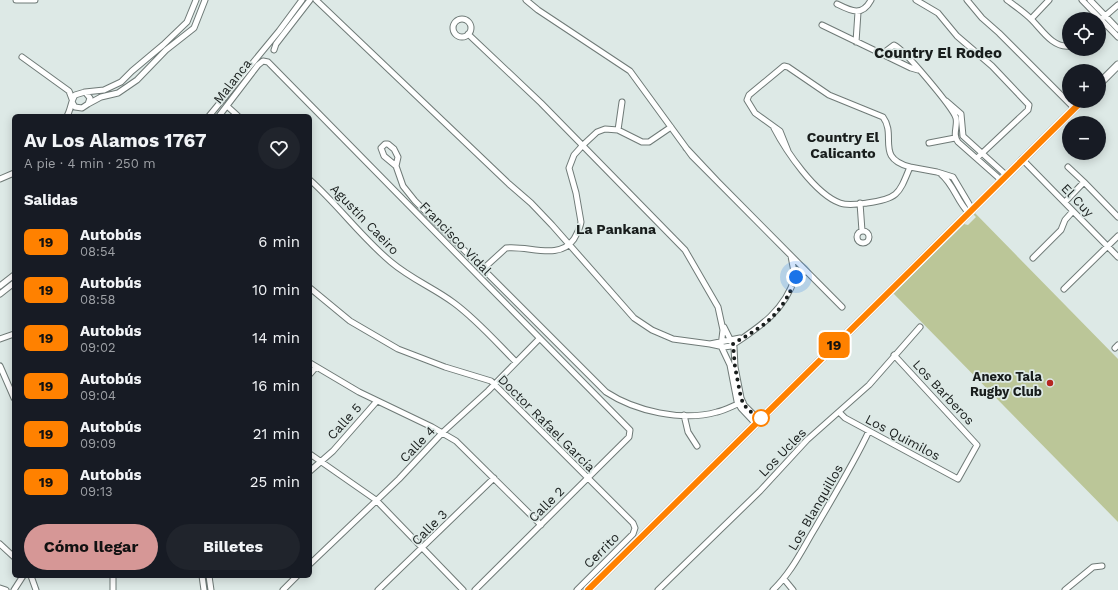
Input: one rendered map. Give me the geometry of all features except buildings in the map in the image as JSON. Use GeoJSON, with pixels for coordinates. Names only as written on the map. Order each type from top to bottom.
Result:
{"type":"FeatureCollection","features":[{"type":"Feature","properties":{"kind":"main road"},"geometry":{"type":"LineString","coordinates":[[1106,77],[1118,65]]}},
{"type":"Feature","properties":{"kind":"main road"},"geometry":{"type":"LineString","coordinates":[[588,590],[1074,108]]}},
{"type":"Feature","properties":{"kind":"street"},"geometry":{"type":"LineString","coordinates":[[16,0],[35,0]]}},
{"type":"Feature","properties":{"kind":"street"},"geometry":{"type":"LineString","coordinates":[[68,114],[75,95],[83,92],[104,90],[121,82],[163,45],[187,22],[196,0]]}},
{"type":"Feature","properties":{"kind":"street"},"geometry":{"type":"LineString","coordinates":[[71,114],[101,97],[118,93],[137,80],[166,50],[194,28],[205,0]]}},
{"type":"Feature","properties":{"kind":"street"},"geometry":{"type":"LineString","coordinates":[[211,114],[279,32],[302,0]]}},
{"type":"Feature","properties":{"kind":"street"},"geometry":{"type":"LineString","coordinates":[[274,50],[276,44],[310,0]]}},
{"type":"Feature","properties":{"kind":"street"},"geometry":{"type":"LineString","coordinates":[[316,0],[509,184],[531,202],[639,322],[652,330],[678,341],[727,347],[732,342],[760,328],[778,310],[787,297],[796,277],[806,271]]}},
{"type":"Feature","properties":{"kind":"street"},"geometry":{"type":"LineString","coordinates":[[526,0],[538,10],[612,61],[627,68],[686,148],[842,306]]}},
{"type":"Feature","properties":{"kind":"street"},"geometry":{"type":"LineString","coordinates":[[837,4],[852,11],[858,12],[863,10],[871,0]]}},
{"type":"Feature","properties":{"kind":"street"},"geometry":{"type":"LineString","coordinates":[[916,0],[938,13],[960,39],[992,66],[1029,105],[1028,110],[978,158]]}},
{"type":"Feature","properties":{"kind":"street"},"geometry":{"type":"LineString","coordinates":[[967,0],[982,18],[1062,96]]}},
{"type":"Feature","properties":{"kind":"street"},"geometry":{"type":"LineString","coordinates":[[1006,0],[1031,19],[1052,41],[1062,46]]}},
{"type":"Feature","properties":{"kind":"street"},"geometry":{"type":"LineString","coordinates":[[1031,19],[1049,0]]}},
{"type":"Feature","properties":{"kind":"street"},"geometry":{"type":"LineString","coordinates":[[1082,0],[1095,12]]}},
{"type":"Feature","properties":{"kind":"street"},"geometry":{"type":"LineString","coordinates":[[1090,0],[1098,12]]}},
{"type":"Feature","properties":{"kind":"street"},"geometry":{"type":"LineString","coordinates":[[1106,15],[1118,4]]}},
{"type":"Feature","properties":{"kind":"street"},"geometry":{"type":"LineString","coordinates":[[193,8],[200,10]]}},
{"type":"Feature","properties":{"kind":"street"},"geometry":{"type":"LineString","coordinates":[[856,42],[858,12]]}},
{"type":"Feature","properties":{"kind":"street"},"geometry":{"type":"LineString","coordinates":[[1106,22],[1118,29]]}},
{"type":"Feature","properties":{"kind":"street"},"geometry":{"type":"LineString","coordinates":[[1106,24],[1118,37]]}},
{"type":"Feature","properties":{"kind":"street"},"geometry":{"type":"LineString","coordinates":[[822,25],[911,68],[919,70]]}},
{"type":"Feature","properties":{"kind":"street"},"geometry":{"type":"LineString","coordinates":[[468,34],[583,144],[685,250],[716,302],[723,324],[732,342],[740,402]]}},
{"type":"Feature","properties":{"kind":"street"},"geometry":{"type":"LineString","coordinates":[[882,54],[896,45],[919,70],[943,98],[956,119],[955,138]]}},
{"type":"Feature","properties":{"kind":"street"},"geometry":{"type":"LineString","coordinates":[[22,58],[69,91],[75,107],[82,108]]}},
{"type":"Feature","properties":{"kind":"street","name":"Malanca"},"geometry":{"type":"LineString","coordinates":[[221,114],[263,61]]}},
{"type":"Feature","properties":{"kind":"street","name":"Francisco Vidal"},"geometry":{"type":"LineString","coordinates":[[263,61],[268,62],[274,68],[631,432]]}},
{"type":"Feature","properties":{"kind":"street"},"geometry":{"type":"LineString","coordinates":[[910,167],[901,188],[894,196],[886,200],[845,204],[830,197],[799,167],[772,126],[752,110],[748,103],[748,98],[782,67],[786,66],[829,95],[883,117],[887,124],[888,146],[897,163],[939,172],[955,179],[970,210]]}},
{"type":"Feature","properties":{"kind":"street"},"geometry":{"type":"LineString","coordinates":[[62,86],[83,92],[90,98],[88,104]]}},
{"type":"Feature","properties":{"kind":"street"},"geometry":{"type":"LineString","coordinates":[[943,98],[959,111],[962,119],[961,134],[1004,178]]}},
{"type":"Feature","properties":{"kind":"street"},"geometry":{"type":"LineString","coordinates":[[618,130],[622,102]]}},
{"type":"Feature","properties":{"kind":"street"},"geometry":{"type":"LineString","coordinates":[[227,106],[236,114]]}},
{"type":"Feature","properties":{"kind":"street"},"geometry":{"type":"LineString","coordinates":[[483,269],[506,248],[536,249],[548,252],[569,245],[579,231],[581,222],[569,166],[574,155],[583,144],[599,131],[608,129],[618,130],[642,142],[649,142],[671,127]]}},
{"type":"Feature","properties":{"kind":"street"},"geometry":{"type":"LineString","coordinates":[[955,138],[1004,178]]}},
{"type":"Feature","properties":{"kind":"street"},"geometry":{"type":"LineString","coordinates":[[929,143],[955,138]]}},
{"type":"Feature","properties":{"kind":"street","name":"El Cuy"},"geometry":{"type":"LineString","coordinates":[[1022,159],[1118,257]]}},
{"type":"Feature","properties":{"kind":"street"},"geometry":{"type":"LineString","coordinates":[[396,166],[401,181],[407,192],[606,392],[645,409],[664,414],[684,415],[714,413],[740,402]]}},
{"type":"Feature","properties":{"kind":"street"},"geometry":{"type":"LineString","coordinates":[[1068,167],[1118,217]]}},
{"type":"Feature","properties":{"kind":"street"},"geometry":{"type":"LineString","coordinates":[[0,179],[12,174]]}},
{"type":"Feature","properties":{"kind":"street","name":"Agustín Caeiro"},"geometry":{"type":"LineString","coordinates":[[312,182],[335,203],[377,250],[410,277],[454,302],[516,362]]}},
{"type":"Feature","properties":{"kind":"street"},"geometry":{"type":"LineString","coordinates":[[1064,202],[1084,182]]}},
{"type":"Feature","properties":{"kind":"street"},"geometry":{"type":"LineString","coordinates":[[860,203],[862,230]]}},
{"type":"Feature","properties":{"kind":"street"},"geometry":{"type":"LineString","coordinates":[[1033,258],[1061,230],[1065,220],[1074,211]]}},
{"type":"Feature","properties":{"kind":"street"},"geometry":{"type":"LineString","coordinates":[[1064,289],[1118,236]]}},
{"type":"Feature","properties":{"kind":"street"},"geometry":{"type":"LineString","coordinates":[[791,255],[796,277]]}},
{"type":"Feature","properties":{"kind":"street"},"geometry":{"type":"LineString","coordinates":[[0,286],[12,277]]}},
{"type":"Feature","properties":{"kind":"street"},"geometry":{"type":"LineString","coordinates":[[0,294],[12,285]]}},
{"type":"Feature","properties":{"kind":"street","name":"Doctor Rafael García"},"geometry":{"type":"LineString","coordinates":[[312,290],[350,321],[398,349],[445,367],[489,380],[495,384],[633,523]]}},
{"type":"Feature","properties":{"kind":"street"},"geometry":{"type":"LineString","coordinates":[[723,324],[722,347],[730,365],[740,402],[758,422]]}},
{"type":"Feature","properties":{"kind":"street","name":"Los Ucles"},"geometry":{"type":"LineString","coordinates":[[658,590],[763,488],[798,450],[869,385],[920,327]]}},
{"type":"Feature","properties":{"kind":"street"},"geometry":{"type":"LineString","coordinates":[[0,339],[12,335]]}},
{"type":"Feature","properties":{"kind":"street","name":"Calle 4"},"geometry":{"type":"LineString","coordinates":[[312,562],[398,479],[443,432],[495,384],[539,339]]}},
{"type":"Feature","properties":{"kind":"street"},"geometry":{"type":"LineString","coordinates":[[710,344],[722,341],[732,342]]}},
{"type":"Feature","properties":{"kind":"street","name":"Los Barberos"},"geometry":{"type":"LineString","coordinates":[[894,355],[977,445],[958,479]]}},
{"type":"Feature","properties":{"kind":"street"},"geometry":{"type":"LineString","coordinates":[[312,364],[376,401],[443,432],[466,449],[541,525]]}},
{"type":"Feature","properties":{"kind":"street"},"geometry":{"type":"LineString","coordinates":[[0,366],[12,393]]}},
{"type":"Feature","properties":{"kind":"street"},"geometry":{"type":"LineString","coordinates":[[312,372],[316,367]]}},
{"type":"Feature","properties":{"kind":"street","name":"Calle 5"},"geometry":{"type":"LineString","coordinates":[[312,469],[341,442],[376,401]]}},
{"type":"Feature","properties":{"kind":"street","name":"Los Quimilos"},"geometry":{"type":"LineString","coordinates":[[839,412],[845,418],[958,479]]}},
{"type":"Feature","properties":{"kind":"street"},"geometry":{"type":"LineString","coordinates":[[684,415],[688,432],[697,446]]}},
{"type":"Feature","properties":{"kind":"street","name":"Los Blanquillos"},"geometry":{"type":"LineString","coordinates":[[773,590],[784,579],[856,459],[869,431]]}},
{"type":"Feature","properties":{"kind":"street","name":"Calle 2"},"geometry":{"type":"LineString","coordinates":[[475,590],[629,437],[631,432]]}},
{"type":"Feature","properties":{"kind":"street"},"geometry":{"type":"LineString","coordinates":[[312,455],[376,500],[463,590]]}},
{"type":"Feature","properties":{"kind":"street","name":"Calle 3"},"geometry":{"type":"LineString","coordinates":[[378,590],[494,478]]}},
{"type":"Feature","properties":{"kind":"street","name":"Cerrito"},"geometry":{"type":"LineString","coordinates":[[577,590],[633,534],[635,528],[633,523]]}},
{"type":"Feature","properties":{"kind":"street"},"geometry":{"type":"LineString","coordinates":[[0,544],[12,555]]}},
{"type":"Feature","properties":{"kind":"street"},"geometry":{"type":"LineString","coordinates":[[1065,590],[1093,567],[1102,566]]}},
{"type":"Feature","properties":{"kind":"street"},"geometry":{"type":"LineString","coordinates":[[14,590],[22,578]]}},
{"type":"Feature","properties":{"kind":"street"},"geometry":{"type":"LineString","coordinates":[[31,578],[34,589]]}},
{"type":"Feature","properties":{"kind":"street"},"geometry":{"type":"LineString","coordinates":[[113,578],[113,590]]}},
{"type":"Feature","properties":{"kind":"street"},"geometry":{"type":"LineString","coordinates":[[202,578],[204,590]]}},
{"type":"Feature","properties":{"kind":"street"},"geometry":{"type":"LineString","coordinates":[[209,578],[211,590]]}},
{"type":"Feature","properties":{"kind":"street"},"geometry":{"type":"LineString","coordinates":[[283,590],[295,578]]}},
{"type":"Feature","properties":{"kind":"street"},"geometry":{"type":"LineString","coordinates":[[784,579],[793,590]]}},
{"type":"Feature","properties":{"kind":"street"},"geometry":{"type":"LineString","coordinates":[[0,588],[6,590]]}},
{"type":"Feature","properties":{"kind":"green space","name":"Anexo Tala Rugby Club"},"geometry":{"type":"Polygon","coordinates":[[[973,211],[1118,359],[1118,522],[892,292],[960,223],[968,225],[976,217],[971,212],[973,211]]]}},
{"type":"Feature","properties":{"kind":"bus line","name":"19"},"geometry":{"type":"LineString","coordinates":[[588,590],[966,214],[1075,108]]}},
{"type":"Feature","properties":{"kind":"place","name":"Anexo Tala Rugby Club"},"geometry":{"type":"Point","coordinates":[1050,383]}},
{"type":"Feature","properties":{"kind":"district","name":"Country El Rodeo"},"geometry":{"type":"Point","coordinates":[938,53]}},
{"type":"Feature","properties":{"kind":"district","name":"Country El Calicanto"},"geometry":{"type":"Point","coordinates":[843,146]}},
{"type":"Feature","properties":{"kind":"district","name":"La Pankana"},"geometry":{"type":"Point","coordinates":[616,229]}},
{"type":"Feature","properties":{"kind":"route"},"geometry":{"type":"LineString","coordinates":[[761,418],[759,420],[744,405],[741,398],[734,362],[735,350],[733,344],[743,336],[760,328],[775,314],[784,301],[796,277]]}}]}
